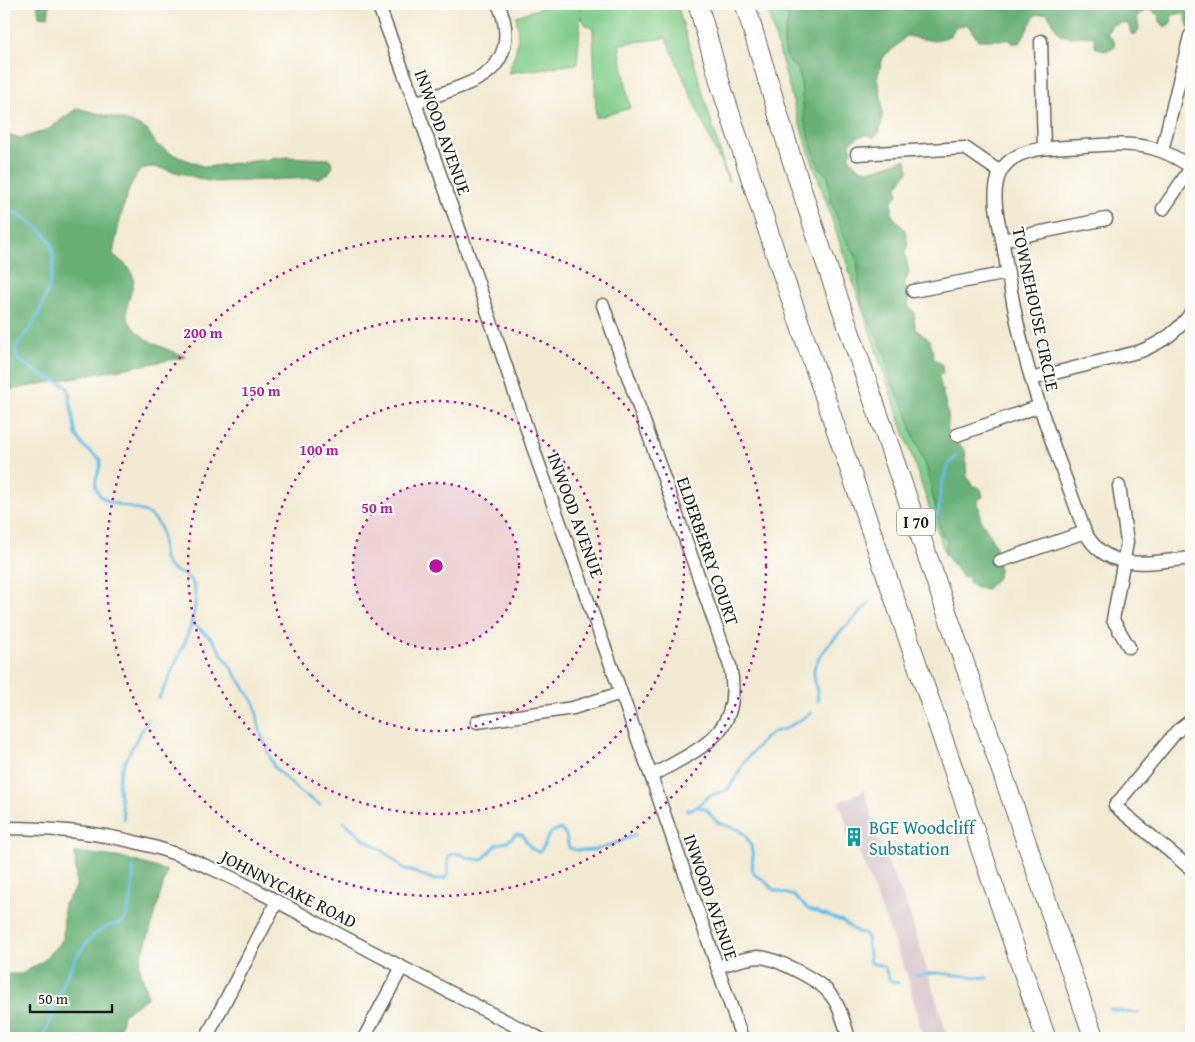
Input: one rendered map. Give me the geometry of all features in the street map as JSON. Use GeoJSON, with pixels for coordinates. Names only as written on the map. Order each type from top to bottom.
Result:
{"type":"FeatureCollection","features":[{"type":"Feature","properties":{"kind":"highway","name":"I 70"},"geometry":{"type":"LineString","coordinates":[[698,4],[727,104],[777,258],[1046,1038]]}},
{"type":"Feature","properties":{"kind":"highway","name":"I 70"},"geometry":{"type":"LineString","coordinates":[[745,4],[815,231],[1094,1038]]}},
{"type":"Feature","properties":{"kind":"street","name":"INWOOD AVENUE"},"geometry":{"type":"LineString","coordinates":[[378,4],[415,103],[538,462],[651,776],[742,1038]]}},
{"type":"Feature","properties":{"kind":"street"},"geometry":{"type":"LineString","coordinates":[[415,103],[472,82],[484,76],[493,67],[505,45],[506,34],[505,22],[498,4]]}},
{"type":"Feature","properties":{"kind":"street"},"geometry":{"type":"LineString","coordinates":[[1162,151],[1190,36]]}},
{"type":"Feature","properties":{"kind":"street"},"geometry":{"type":"LineString","coordinates":[[1040,41],[1044,148]]}},
{"type":"Feature","properties":{"kind":"street"},"geometry":{"type":"LineString","coordinates":[[857,154],[965,148],[1000,172],[1018,156],[1044,148],[1130,145],[1147,147],[1162,151],[1191,168],[1163,209]]}},
{"type":"Feature","properties":{"kind":"street","name":"TOWNEHOUSE CIRCLE"},"geometry":{"type":"LineString","coordinates":[[1000,172],[996,184],[996,198],[1002,240],[1031,379],[1085,532],[1091,544],[1110,558],[1123,561],[1191,558]]}},
{"type":"Feature","properties":{"kind":"street"},"geometry":{"type":"LineString","coordinates":[[1002,240],[1106,219]]}},
{"type":"Feature","properties":{"kind":"street"},"geometry":{"type":"LineString","coordinates":[[912,292],[1008,273]]}},
{"type":"Feature","properties":{"kind":"street","name":"ELDERBERRY COURT"},"geometry":{"type":"LineString","coordinates":[[603,304],[730,666],[733,681],[732,706],[720,731],[710,742],[651,776]]}},
{"type":"Feature","properties":{"kind":"street"},"geometry":{"type":"LineString","coordinates":[[1031,379],[1141,351],[1156,345],[1174,333],[1191,313]]}},
{"type":"Feature","properties":{"kind":"street"},"geometry":{"type":"LineString","coordinates":[[957,435],[1040,406]]}},
{"type":"Feature","properties":{"kind":"street"},"geometry":{"type":"LineString","coordinates":[[1119,486],[1127,542],[1113,620],[1129,647]]}},
{"type":"Feature","properties":{"kind":"street"},"geometry":{"type":"LineString","coordinates":[[1000,561],[1085,532]]}},
{"type":"Feature","properties":{"kind":"street"},"geometry":{"type":"LineString","coordinates":[[477,722],[572,708],[621,693]]}},
{"type":"Feature","properties":{"kind":"street"},"geometry":{"type":"LineString","coordinates":[[1191,720],[1176,732],[1115,806],[1191,869]]}},
{"type":"Feature","properties":{"kind":"street","name":"JOHNNYCAKE ROAD"},"geometry":{"type":"LineString","coordinates":[[4,828],[67,831],[139,843],[172,853],[205,866],[277,901],[526,1035],[539,1038]]}},
{"type":"Feature","properties":{"kind":"street"},"geometry":{"type":"LineString","coordinates":[[206,1038],[277,901]]}},
{"type":"Feature","properties":{"kind":"street"},"geometry":{"type":"LineString","coordinates":[[717,967],[736,961],[760,957],[811,978],[830,993],[849,1038]]}},
{"type":"Feature","properties":{"kind":"street"},"geometry":{"type":"LineString","coordinates":[[364,1038],[402,967]]}},
{"type":"Feature","properties":{"kind":"shaded area"},"geometry":{"type":"Polygon","coordinates":[[[865,790],[878,841],[908,908],[948,1038],[923,1038],[907,975],[857,847],[852,849],[845,828],[848,827],[839,802],[865,790]]]}},
{"type":"Feature","properties":{"kind":"green space"},"geometry":{"type":"Polygon","coordinates":[[[37,4],[50,4],[48,17],[39,16],[37,4]]]}},
{"type":"Feature","properties":{"kind":"green space"},"geometry":{"type":"Polygon","coordinates":[[[553,4],[581,4],[581,10],[582,4],[677,4],[729,182],[666,38],[619,44],[630,108],[596,118],[593,29],[586,25],[581,16],[577,64],[508,73],[517,45],[516,16],[553,4]]]}},
{"type":"Feature","properties":{"kind":"green space"},"geometry":{"type":"Polygon","coordinates":[[[766,4],[778,4],[789,19],[784,34],[784,46],[790,64],[798,69],[805,120],[821,170],[828,176],[831,202],[842,233],[857,258],[862,306],[885,353],[890,377],[907,411],[911,429],[926,466],[942,536],[947,541],[945,554],[797,116],[766,4]]]}},
{"type":"Feature","properties":{"kind":"green space"},"geometry":{"type":"Polygon","coordinates":[[[778,4],[1163,4],[1165,6],[1167,4],[1191,4],[1191,31],[1184,13],[1172,15],[1171,23],[1165,27],[1160,22],[1159,16],[1149,9],[1137,16],[1139,29],[1136,34],[1131,34],[1129,25],[1121,22],[1112,25],[1107,33],[1114,41],[1115,47],[1105,51],[1095,47],[1094,36],[1070,37],[1060,35],[1047,13],[1035,15],[1020,43],[1012,43],[1011,40],[978,40],[967,24],[955,28],[950,36],[933,41],[907,36],[894,49],[884,55],[877,78],[882,100],[882,120],[879,133],[873,138],[870,135],[864,135],[850,144],[852,151],[849,157],[855,164],[868,170],[906,159],[909,170],[897,186],[898,195],[892,200],[892,215],[905,230],[908,245],[905,253],[909,272],[904,285],[909,295],[908,306],[914,312],[915,329],[930,340],[934,359],[942,364],[943,373],[939,376],[948,415],[949,439],[951,443],[959,444],[965,450],[967,476],[973,487],[976,486],[981,489],[983,497],[978,500],[981,521],[997,549],[995,555],[999,569],[998,578],[987,589],[976,588],[969,583],[969,577],[962,577],[945,554],[947,541],[942,536],[926,466],[911,429],[907,411],[890,377],[885,353],[862,306],[857,258],[842,233],[831,202],[828,176],[821,170],[816,160],[804,120],[798,69],[788,59],[784,47],[789,19],[778,4]]]}},
{"type":"Feature","properties":{"kind":"green space"},"geometry":{"type":"Polygon","coordinates":[[[77,108],[131,122],[147,130],[157,145],[172,154],[205,167],[286,157],[330,159],[333,167],[328,174],[319,178],[217,182],[153,167],[145,168],[138,173],[123,207],[113,254],[131,270],[134,278],[127,310],[130,323],[151,342],[186,357],[4,391],[4,135],[23,138],[49,129],[77,108]]]}},
{"type":"Feature","properties":{"kind":"green space"},"geometry":{"type":"Polygon","coordinates":[[[75,852],[125,858],[167,871],[139,964],[148,997],[123,1015],[118,1038],[4,1038],[4,974],[22,974],[43,961],[63,939],[64,904],[76,887],[75,852]]]}},
{"type":"Feature","properties":{"kind":"waterway"},"geometry":{"type":"LineString","coordinates":[[4,208],[21,216],[43,232],[50,241],[53,253],[53,266],[46,295],[35,320],[17,346],[18,360],[45,377],[68,388],[76,435],[84,447],[100,459],[100,467],[95,484],[99,494],[112,502],[137,509],[151,516],[160,526],[163,555],[167,565],[174,571],[187,577],[193,584],[195,596],[191,625],[159,698]]}},
{"type":"Feature","properties":{"kind":"waterway"},"geometry":{"type":"LineString","coordinates":[[936,517],[944,475],[956,456]]}},
{"type":"Feature","properties":{"kind":"waterway"},"geometry":{"type":"LineString","coordinates":[[818,701],[814,670],[819,658],[831,642],[869,603]]}},
{"type":"Feature","properties":{"kind":"waterway"},"geometry":{"type":"LineString","coordinates":[[191,621],[212,639],[255,704],[260,731],[274,767],[300,792],[320,805]]}},
{"type":"Feature","properties":{"kind":"waterway"},"geometry":{"type":"LineString","coordinates":[[697,807],[707,797],[727,790],[744,762],[766,737],[774,732],[785,729],[811,713]]}},
{"type":"Feature","properties":{"kind":"waterway"},"geometry":{"type":"LineString","coordinates":[[124,819],[119,790],[120,774],[131,749],[149,719]]}},
{"type":"Feature","properties":{"kind":"waterway"},"geometry":{"type":"LineString","coordinates":[[687,810],[697,807],[706,809],[717,822],[739,830],[746,836],[751,846],[752,868],[755,875],[764,880],[774,890],[794,896],[808,909],[842,921],[857,932],[864,933],[867,938],[870,963],[878,964],[885,968],[888,978],[898,983]]}},
{"type":"Feature","properties":{"kind":"waterway"},"geometry":{"type":"LineString","coordinates":[[344,822],[403,868],[435,880],[446,878],[448,874],[448,857],[451,854],[461,854],[468,858],[482,860],[497,844],[507,842],[516,834],[523,835],[529,846],[539,852],[549,835],[561,829],[566,835],[569,848],[586,851],[602,848],[635,835]]}},
{"type":"Feature","properties":{"kind":"waterway"},"geometry":{"type":"LineString","coordinates":[[41,1038],[47,1028],[67,975],[80,951],[98,932],[108,926],[123,922],[132,896],[133,868]]}},
{"type":"Feature","properties":{"kind":"waterway"},"geometry":{"type":"LineString","coordinates":[[916,975],[936,973],[988,978]]}},
{"type":"Feature","properties":{"kind":"waterway"},"geometry":{"type":"LineString","coordinates":[[1110,1009],[1139,1013]]}},
{"type":"Feature","properties":{"kind":"place","name":"BGE Woodcliff Substation"},"geometry":{"type":"Point","coordinates":[854,837]}}]}
